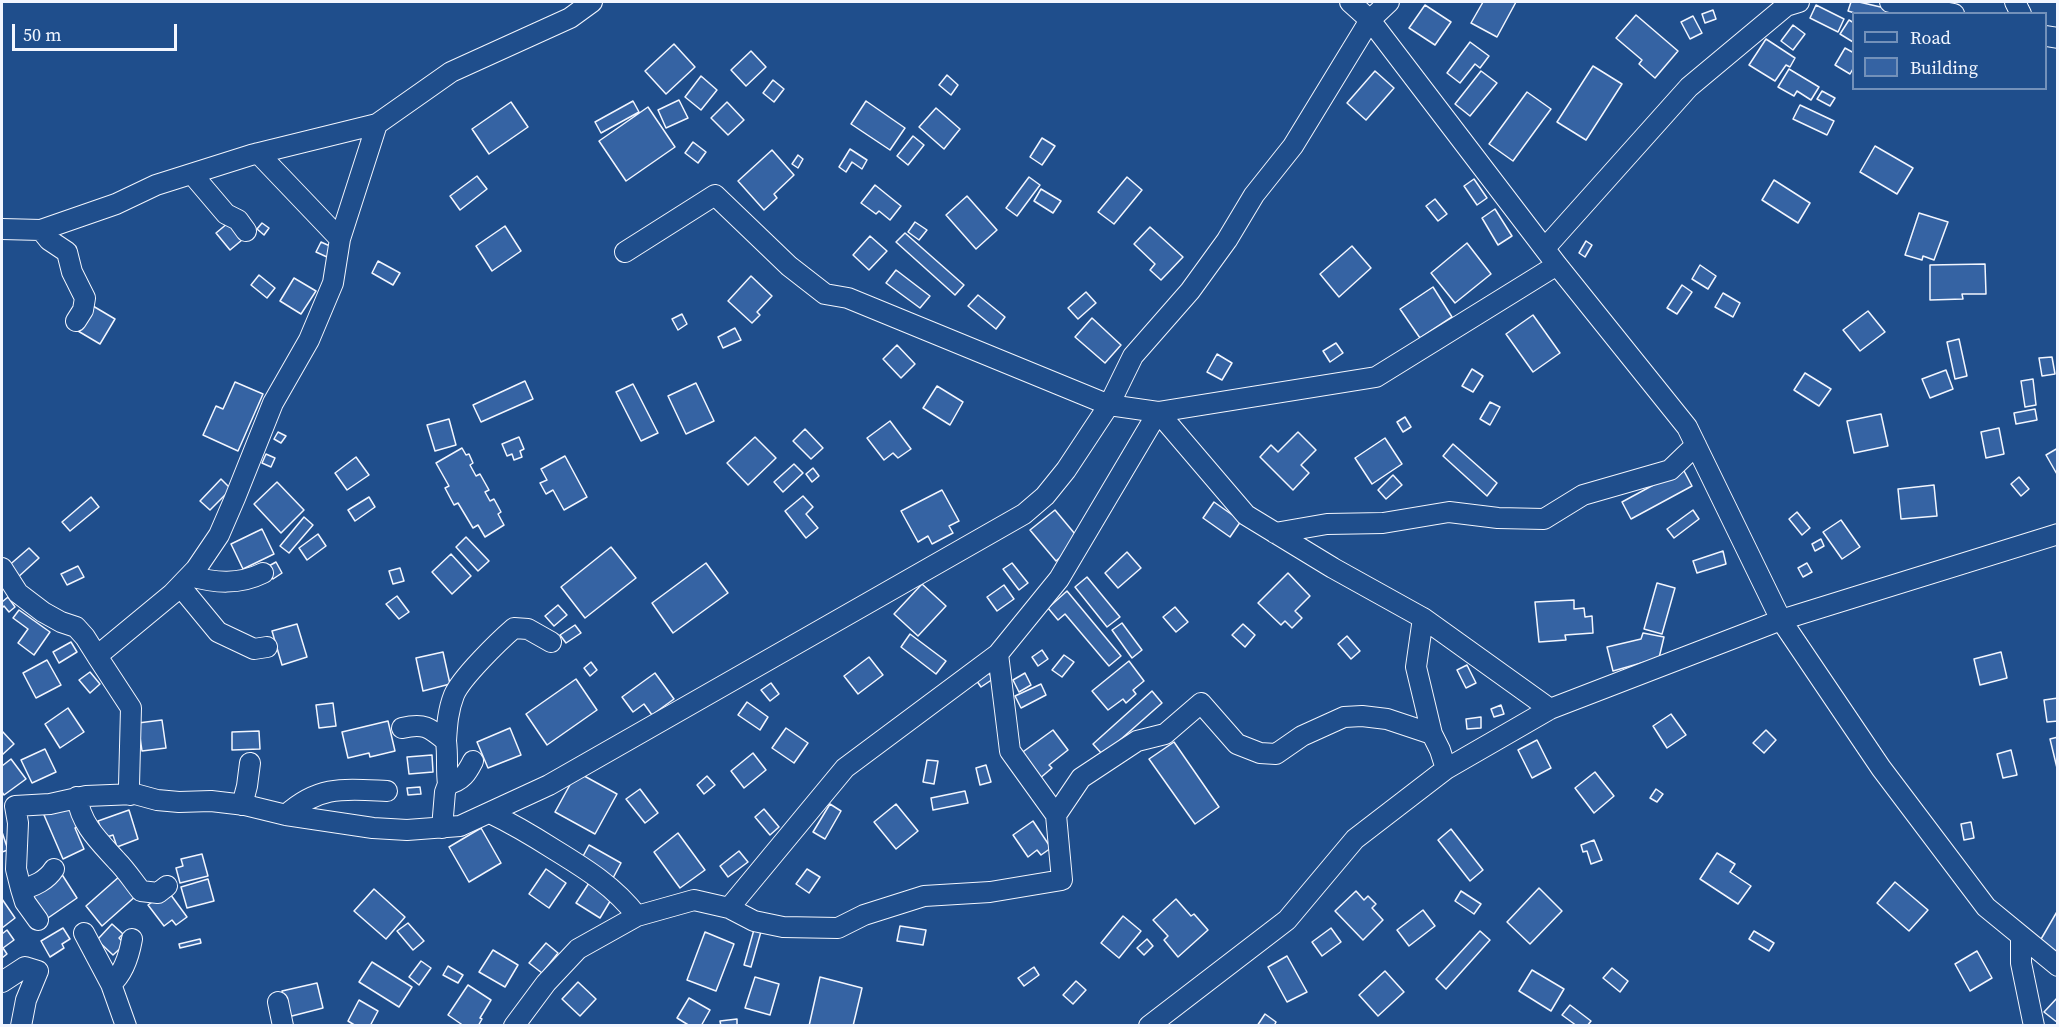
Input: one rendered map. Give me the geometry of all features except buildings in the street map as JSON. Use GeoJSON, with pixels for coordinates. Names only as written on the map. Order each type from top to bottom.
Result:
{"type":"FeatureCollection","features":[{"type":"Feature","properties":{"kind":"street"},"geometry":{"type":"LineString","coordinates":[[2,229],[41,230],[116,204],[156,185],[258,153],[377,124],[451,72],[570,18],[592,2]]}},
{"type":"Feature","properties":{"kind":"street"},"geometry":{"type":"LineString","coordinates":[[1350,2],[1370,20],[1557,265],[1687,427],[1781,620],[1881,768],[1986,907],[2058,966]]}},
{"type":"Feature","properties":{"kind":"street"},"geometry":{"type":"LineString","coordinates":[[38,920],[25,902],[16,869],[18,823],[15,806],[50,804],[77,797],[130,795],[179,802],[211,801],[242,805],[341,824],[407,831],[460,826],[549,784],[1024,514],[1045,496],[1066,470],[1109,405],[1132,356],[1190,291],[1227,240],[1254,195],[1293,146],[1370,20],[1389,2]]}},
{"type":"Feature","properties":{"kind":"street"},"geometry":{"type":"LineString","coordinates":[[1545,248],[1689,87],[1786,6],[1799,2]]}},
{"type":"Feature","properties":{"kind":"street"},"geometry":{"type":"LineString","coordinates":[[1890,2],[1943,12]]}},
{"type":"Feature","properties":{"kind":"street"},"geometry":{"type":"LineString","coordinates":[[97,656],[185,581],[219,535],[273,403],[309,340],[333,283],[340,239],[377,124]]}},
{"type":"Feature","properties":{"kind":"street"},"geometry":{"type":"LineString","coordinates":[[258,153],[340,239]]}},
{"type":"Feature","properties":{"kind":"street"},"geometry":{"type":"LineString","coordinates":[[192,174],[226,214],[238,220],[246,231]]}},
{"type":"Feature","properties":{"kind":"street"},"geometry":{"type":"LineString","coordinates":[[625,252],[715,195],[789,266],[825,294],[848,298],[1109,405],[1158,412],[1376,377],[1557,265]]}},
{"type":"Feature","properties":{"kind":"street"},"geometry":{"type":"LineString","coordinates":[[41,230],[49,240],[67,252],[72,272],[85,298],[83,310],[76,321]]}},
{"type":"Feature","properties":{"kind":"street"},"geometry":{"type":"LineString","coordinates":[[1158,412],[1246,515],[1423,618],[1550,710]]}},
{"type":"Feature","properties":{"kind":"street"},"geometry":{"type":"LineString","coordinates":[[729,908],[845,768],[998,654],[1059,579],[1158,412]]}},
{"type":"Feature","properties":{"kind":"street"},"geometry":{"type":"LineString","coordinates":[[1275,533],[1327,524],[1383,523],[1449,512],[1498,518],[1544,519],[1583,495],[1670,470],[1696,445]]}},
{"type":"Feature","properties":{"kind":"street"},"geometry":{"type":"LineString","coordinates":[[1149,1026],[1287,920],[1355,839],[1446,769],[1550,710],[1781,620],[2058,534]]}},
{"type":"Feature","properties":{"kind":"street"},"geometry":{"type":"LineString","coordinates":[[2,568],[18,593],[61,622],[76,627],[85,637],[131,708],[130,795]]}},
{"type":"Feature","properties":{"kind":"street"},"geometry":{"type":"LineString","coordinates":[[185,581],[236,582],[263,573]]}},
{"type":"Feature","properties":{"kind":"street"},"geometry":{"type":"LineString","coordinates":[[185,581],[218,632],[255,650],[267,647]]}},
{"type":"Feature","properties":{"kind":"street"},"geometry":{"type":"LineString","coordinates":[[1423,618],[1416,667],[1432,734],[1446,769]]}},
{"type":"Feature","properties":{"kind":"street"},"geometry":{"type":"LineString","coordinates":[[442,828],[445,792],[448,784],[446,774],[449,759],[446,741],[448,717],[455,692],[514,628],[528,629],[551,642]]}},
{"type":"Feature","properties":{"kind":"street"},"geometry":{"type":"LineString","coordinates":[[514,1026],[546,983],[578,949],[638,916],[694,900],[729,908],[754,921],[783,927],[838,928],[864,915],[924,896],[990,892],[1062,880],[1056,815],[1010,751],[998,654]]}},
{"type":"Feature","properties":{"kind":"street"},"geometry":{"type":"LineString","coordinates":[[1056,815],[1081,777],[1137,741],[1164,734],[1201,703],[1237,744],[1260,753],[1276,754],[1302,736],[1344,717],[1362,716],[1387,719],[1432,734]]}},
{"type":"Feature","properties":{"kind":"street"},"geometry":{"type":"LineString","coordinates":[[402,728],[420,724],[433,730],[446,741]]}},
{"type":"Feature","properties":{"kind":"street"},"geometry":{"type":"LineString","coordinates":[[448,784],[457,782],[466,774],[473,761]]}},
{"type":"Feature","properties":{"kind":"street"},"geometry":{"type":"LineString","coordinates":[[242,805],[250,763]]}},
{"type":"Feature","properties":{"kind":"street"},"geometry":{"type":"LineString","coordinates":[[286,815],[316,794],[344,789],[387,791]]}},
{"type":"Feature","properties":{"kind":"street"},"geometry":{"type":"LineString","coordinates":[[77,797],[79,808],[93,835],[119,862],[141,891],[158,893],[167,886]]}},
{"type":"Feature","properties":{"kind":"street"},"geometry":{"type":"LineString","coordinates":[[490,813],[516,825],[596,875],[625,899],[638,916]]}},
{"type":"Feature","properties":{"kind":"street"},"geometry":{"type":"LineString","coordinates":[[21,889],[30,888],[45,879],[54,869]]}},
{"type":"Feature","properties":{"kind":"street"},"geometry":{"type":"LineString","coordinates":[[84,933],[111,984],[126,1026]]}},
{"type":"Feature","properties":{"kind":"street"},"geometry":{"type":"LineString","coordinates":[[2021,936],[2021,963],[2034,1026]]}},
{"type":"Feature","properties":{"kind":"street"},"geometry":{"type":"LineString","coordinates":[[111,984],[119,977],[125,966],[132,939]]}},
{"type":"Feature","properties":{"kind":"street"},"geometry":{"type":"LineString","coordinates":[[2,982],[25,967],[38,971],[26,1000],[21,1026]]}},
{"type":"Feature","properties":{"kind":"street"},"geometry":{"type":"LineString","coordinates":[[278,1002],[283,1026]]}}]}
